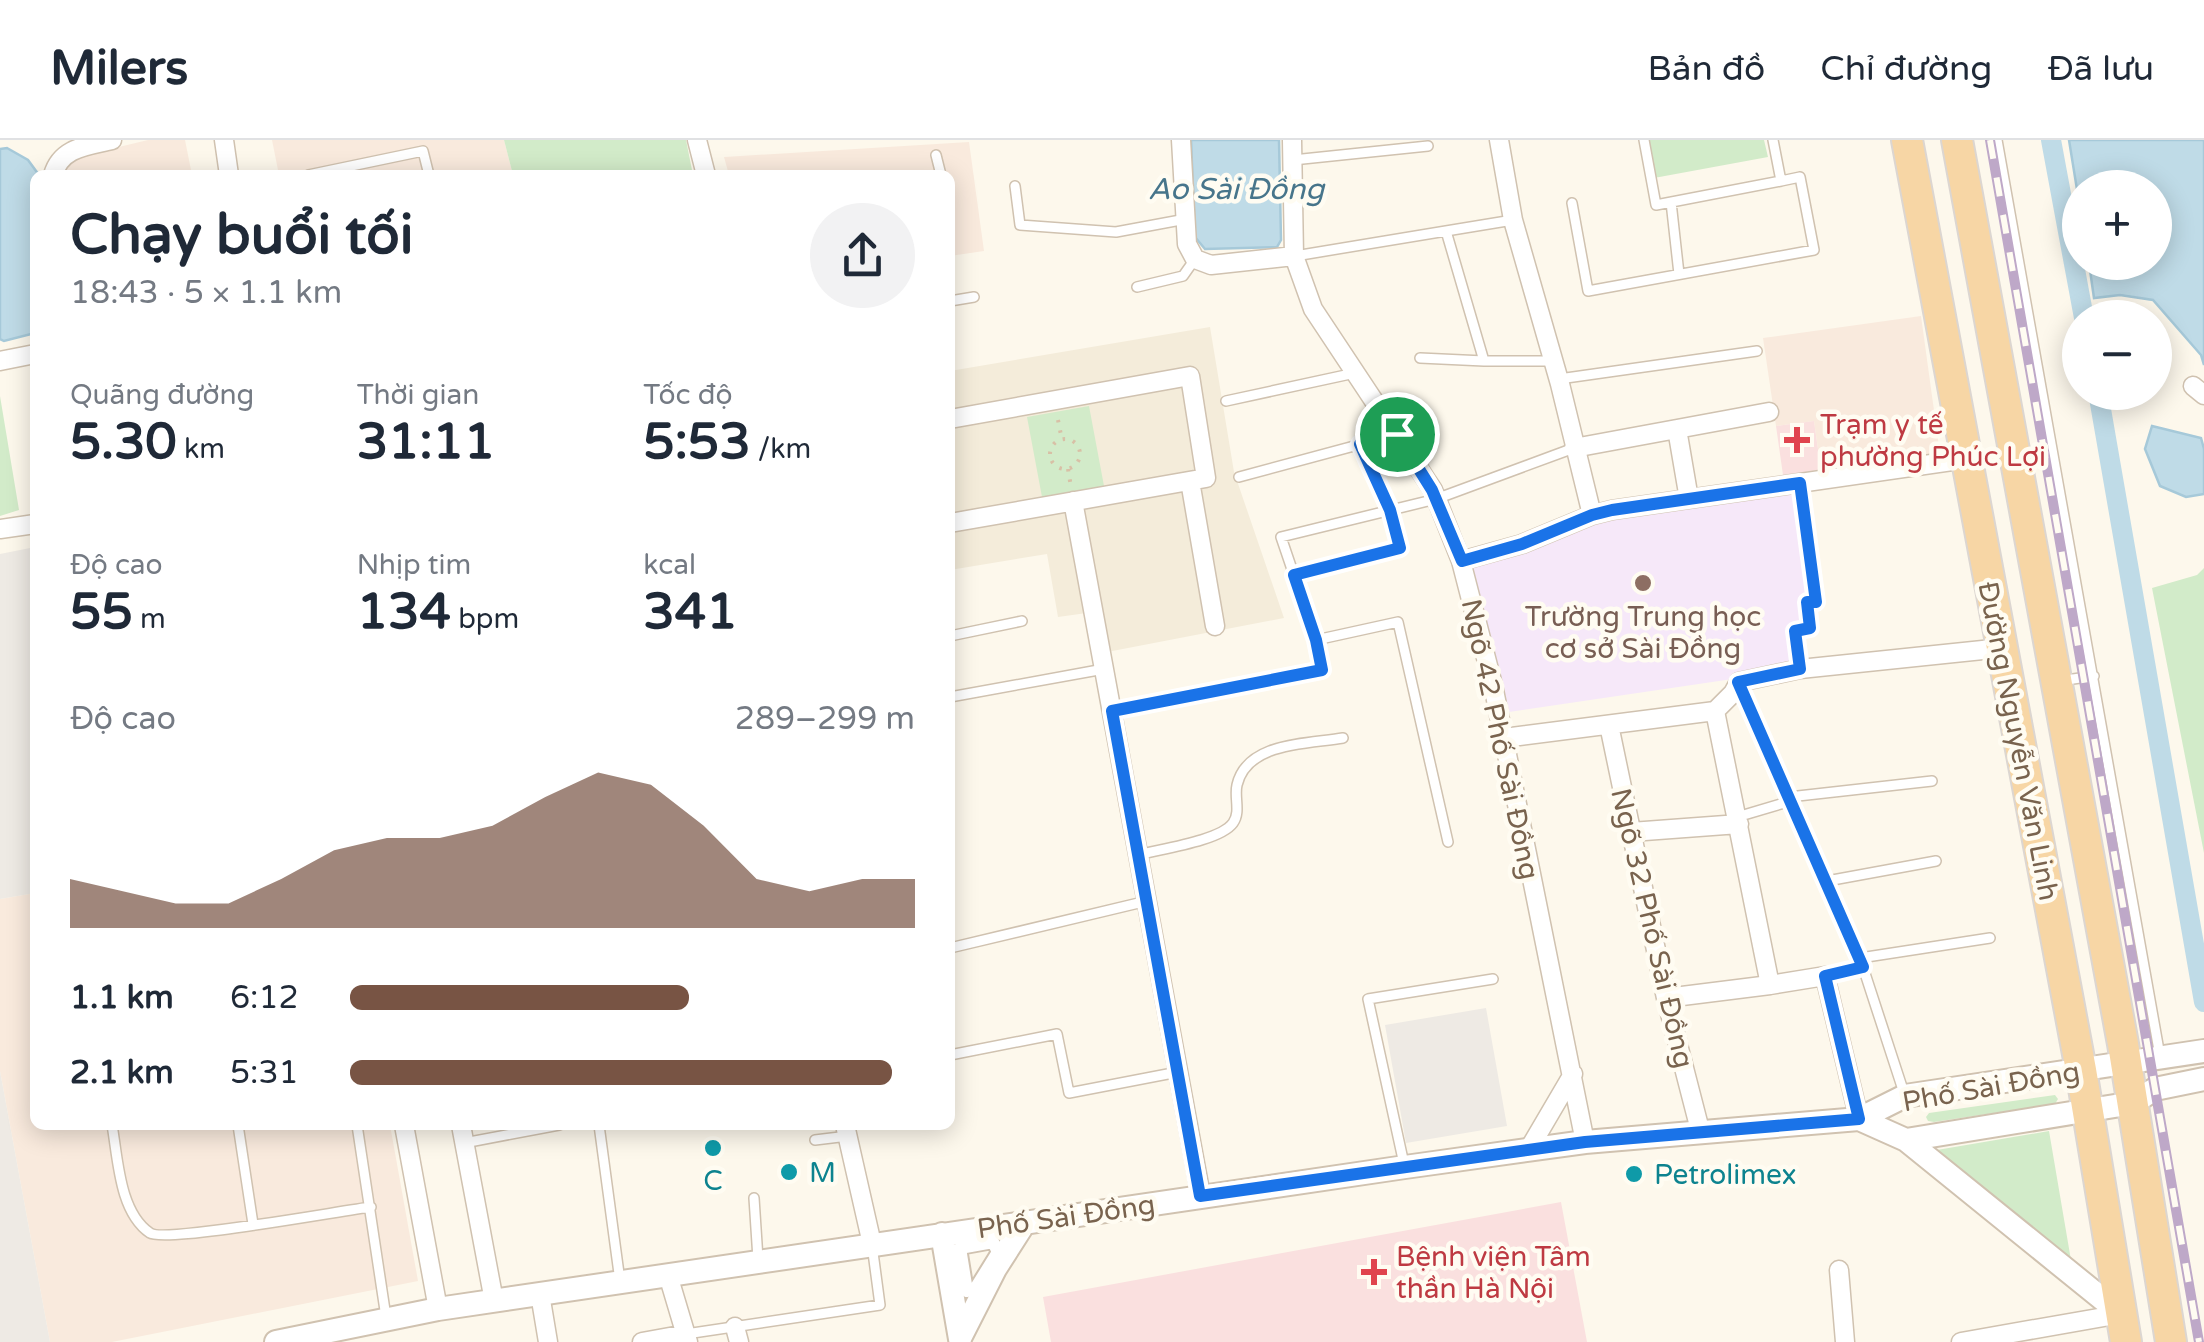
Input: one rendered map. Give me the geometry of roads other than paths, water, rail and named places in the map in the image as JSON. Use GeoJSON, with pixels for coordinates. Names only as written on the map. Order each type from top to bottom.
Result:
{"type":"FeatureCollection","features":[{"type":"Feature","properties":{"kind":"highway","name":"Đường Nguyễn Văn Linh"},"geometry":{"type":"LineString","coordinates":[[1907,140],[2081,1070],[2123,1328]]}},
{"type":"Feature","properties":{"kind":"highway","name":"Đường Nguyễn Văn Linh"},"geometry":{"type":"LineString","coordinates":[[1958,140],[2133,1103],[2171,1342]]}},
{"type":"Feature","properties":{"kind":"street"},"geometry":{"type":"LineString","coordinates":[[55,170],[66,153],[112,140]]}},
{"type":"Feature","properties":{"kind":"street"},"geometry":{"type":"LineString","coordinates":[[224,140],[229,170]]}},
{"type":"Feature","properties":{"kind":"street"},"geometry":{"type":"LineString","coordinates":[[697,140],[705,170]]}},
{"type":"Feature","properties":{"kind":"street"},"geometry":{"type":"LineString","coordinates":[[1181,140],[1187,244],[1195,259],[1211,265],[1294,256]]}},
{"type":"Feature","properties":{"kind":"street","name":"Ngõ 42 Phố Sài Đồng"},"geometry":{"type":"LineString","coordinates":[[1292,140],[1294,256],[1313,308],[1436,499],[1462,561],[1504,738],[1585,1142]]}},
{"type":"Feature","properties":{"kind":"street"},"geometry":{"type":"LineString","coordinates":[[1498,140],[1513,220],[1554,361],[1592,515]]}},
{"type":"Feature","properties":{"kind":"street"},"geometry":{"type":"LineString","coordinates":[[0,361],[30,355]]}},
{"type":"Feature","properties":{"kind":"street"},"geometry":{"type":"LineString","coordinates":[[955,418],[1190,376],[1206,478],[955,522]]}},
{"type":"Feature","properties":{"kind":"street"},"geometry":{"type":"LineString","coordinates":[[1574,448],[1768,412]]}},
{"type":"Feature","properties":{"kind":"street"},"geometry":{"type":"LineString","coordinates":[[1677,429],[1689,498]]}},
{"type":"Feature","properties":{"kind":"street"},"geometry":{"type":"LineString","coordinates":[[1462,561],[1547,536],[1592,515],[1966,460]]}},
{"type":"Feature","properties":{"kind":"street"},"geometry":{"type":"LineString","coordinates":[[1190,480],[1215,626]]}},
{"type":"Feature","properties":{"kind":"street"},"geometry":{"type":"LineString","coordinates":[[1073,501],[1200,1196]]}},
{"type":"Feature","properties":{"kind":"street"},"geometry":{"type":"LineString","coordinates":[[0,530],[30,525]]}},
{"type":"Feature","properties":{"kind":"street"},"geometry":{"type":"LineString","coordinates":[[1504,738],[1714,711],[1738,682],[1800,669],[2002,648]]}},
{"type":"Feature","properties":{"kind":"street"},"geometry":{"type":"LineString","coordinates":[[1714,711],[1770,985]]}},
{"type":"Feature","properties":{"kind":"street","name":"Ngõ 32 Phố Sài Đồng"},"geometry":{"type":"LineString","coordinates":[[1609,725],[1666,998],[1700,1130]]}},
{"type":"Feature","properties":{"kind":"street"},"geometry":{"type":"LineString","coordinates":[[1630,832],[1738,820]]}},
{"type":"Feature","properties":{"kind":"street"},"geometry":{"type":"LineString","coordinates":[[1666,998],[1825,976],[1859,1119]]}},
{"type":"Feature","properties":{"kind":"street","name":"Phố Sài Đồng"},"geometry":{"type":"LineString","coordinates":[[276,1342],[346,1335],[386,1320],[494,1300],[872,1244],[950,1242],[1025,1222],[1405,1166],[1700,1130],[1859,1119],[1905,1096],[2204,1052]]}},
{"type":"Feature","properties":{"kind":"street"},"geometry":{"type":"LineString","coordinates":[[1529,1150],[1573,1074]]}},
{"type":"Feature","properties":{"kind":"street","name":"Phố Sài Đồng"},"geometry":{"type":"LineString","coordinates":[[1859,1119],[1906,1140],[2133,1103],[2155,1089],[2204,1079]]}},
{"type":"Feature","properties":{"kind":"street"},"geometry":{"type":"LineString","coordinates":[[405,1130],[438,1309]]}},
{"type":"Feature","properties":{"kind":"street"},"geometry":{"type":"LineString","coordinates":[[846,1130],[872,1244]]}},
{"type":"Feature","properties":{"kind":"street"},"geometry":{"type":"LineString","coordinates":[[462,1134],[494,1300]]}},
{"type":"Feature","properties":{"kind":"street"},"geometry":{"type":"LineString","coordinates":[[1906,1140],[2123,1328]]}},
{"type":"Feature","properties":{"kind":"street"},"geometry":{"type":"LineString","coordinates":[[954,1340],[1025,1222]]}},
{"type":"Feature","properties":{"kind":"street"},"geometry":{"type":"LineString","coordinates":[[950,1242],[954,1340]]}},
{"type":"Feature","properties":{"kind":"street"},"geometry":{"type":"LineString","coordinates":[[1839,1270],[1845,1342]]}},
{"type":"Feature","properties":{"kind":"street"},"geometry":{"type":"LineString","coordinates":[[642,1342],[687,1338],[668,1275]]}},
{"type":"Feature","properties":{"kind":"street"},"geometry":{"type":"LineString","coordinates":[[540,1294],[548,1342]]}},
{"type":"Feature","properties":{"kind":"street"},"geometry":{"type":"LineString","coordinates":[[1961,1342],[2123,1328]]}},
{"type":"Feature","properties":{"kind":"lane"},"geometry":{"type":"LineString","coordinates":[[1572,203],[1588,291],[1814,250],[1800,178],[1656,205],[1644,140]]}},
{"type":"Feature","properties":{"kind":"lane"},"geometry":{"type":"LineString","coordinates":[[1773,140],[1781,181]]}},
{"type":"Feature","properties":{"kind":"lane"},"geometry":{"type":"LineString","coordinates":[[1997,140],[2161,1059]]}},
{"type":"Feature","properties":{"kind":"lane"},"geometry":{"type":"LineString","coordinates":[[1292,160],[1428,146]]}},
{"type":"Feature","properties":{"kind":"lane"},"geometry":{"type":"LineString","coordinates":[[332,170],[423,151],[428,170]]}},
{"type":"Feature","properties":{"kind":"lane"},"geometry":{"type":"LineString","coordinates":[[936,155],[940,170]]}},
{"type":"Feature","properties":{"kind":"lane"},"geometry":{"type":"LineString","coordinates":[[1016,186],[1020,225],[1116,232],[1186,220]]}},
{"type":"Feature","properties":{"kind":"lane"},"geometry":{"type":"LineString","coordinates":[[1671,202],[1680,274]]}},
{"type":"Feature","properties":{"kind":"lane"},"geometry":{"type":"LineString","coordinates":[[1294,256],[1513,220]]}},
{"type":"Feature","properties":{"kind":"lane"},"geometry":{"type":"LineString","coordinates":[[1446,231],[1484,360]]}},
{"type":"Feature","properties":{"kind":"lane"},"geometry":{"type":"LineString","coordinates":[[1138,287],[1174,280],[1191,268],[1195,259]]}},
{"type":"Feature","properties":{"kind":"lane"},"geometry":{"type":"LineString","coordinates":[[955,300],[974,297]]}},
{"type":"Feature","properties":{"kind":"lane"},"geometry":{"type":"LineString","coordinates":[[1559,380],[1756,351]]}},
{"type":"Feature","properties":{"kind":"lane"},"geometry":{"type":"LineString","coordinates":[[1420,358],[1554,361]]}},
{"type":"Feature","properties":{"kind":"lane"},"geometry":{"type":"LineString","coordinates":[[1226,401],[1355,372]]}},
{"type":"Feature","properties":{"kind":"lane"},"geometry":{"type":"LineString","coordinates":[[1238,477],[1397,434]]}},
{"type":"Feature","properties":{"kind":"lane"},"geometry":{"type":"LineString","coordinates":[[1294,575],[1400,548],[1390,510],[1360,444]]}},
{"type":"Feature","properties":{"kind":"lane"},"geometry":{"type":"LineString","coordinates":[[1112,711],[1322,670],[1316,640],[1281,537],[1436,499],[1574,448]]}},
{"type":"Feature","properties":{"kind":"lane"},"geometry":{"type":"LineString","coordinates":[[1800,483],[1816,602],[1807,602],[1810,628],[1795,631],[1800,669]]}},
{"type":"Feature","properties":{"kind":"lane"},"geometry":{"type":"LineString","coordinates":[[955,635],[1022,621]]}},
{"type":"Feature","properties":{"kind":"lane"},"geometry":{"type":"LineString","coordinates":[[1316,640],[1398,622],[1448,842]]}},
{"type":"Feature","properties":{"kind":"lane"},"geometry":{"type":"LineString","coordinates":[[955,696],[1104,668]]}},
{"type":"Feature","properties":{"kind":"lane"},"geometry":{"type":"LineString","coordinates":[[2056,681],[2094,676]]}},
{"type":"Feature","properties":{"kind":"lane"},"geometry":{"type":"LineString","coordinates":[[1738,682],[1861,963],[1905,1096]]}},
{"type":"Feature","properties":{"kind":"lane"},"geometry":{"type":"LineString","coordinates":[[1138,855],[1202,839],[1232,824],[1240,774],[1262,753],[1343,738]]}},
{"type":"Feature","properties":{"kind":"lane"},"geometry":{"type":"LineString","coordinates":[[1738,820],[1790,799],[1932,781]]}},
{"type":"Feature","properties":{"kind":"lane"},"geometry":{"type":"LineString","coordinates":[[1827,881],[1936,861]]}},
{"type":"Feature","properties":{"kind":"lane"},"geometry":{"type":"LineString","coordinates":[[955,947],[1146,901]]}},
{"type":"Feature","properties":{"kind":"lane"},"geometry":{"type":"LineString","coordinates":[[1825,976],[1861,963],[1990,938]]}},
{"type":"Feature","properties":{"kind":"lane"},"geometry":{"type":"LineString","coordinates":[[1405,1166],[1368,999],[1493,979]]}},
{"type":"Feature","properties":{"kind":"lane"},"geometry":{"type":"LineString","coordinates":[[955,1053],[1058,1034],[1069,1093],[1178,1072]]}},
{"type":"Feature","properties":{"kind":"lane"},"geometry":{"type":"LineString","coordinates":[[113,1130],[126,1196],[137,1220],[159,1237],[200,1235],[371,1206]]}},
{"type":"Feature","properties":{"kind":"lane"},"geometry":{"type":"LineString","coordinates":[[239,1130],[254,1224]]}},
{"type":"Feature","properties":{"kind":"lane"},"geometry":{"type":"LineString","coordinates":[[359,1130],[386,1320]]}},
{"type":"Feature","properties":{"kind":"lane"},"geometry":{"type":"LineString","coordinates":[[462,1134],[506,1130]]}},
{"type":"Feature","properties":{"kind":"lane"},"geometry":{"type":"LineString","coordinates":[[600,1130],[620,1282]]}},
{"type":"Feature","properties":{"kind":"lane"},"geometry":{"type":"LineString","coordinates":[[815,1140],[846,1130]]}},
{"type":"Feature","properties":{"kind":"lane"},"geometry":{"type":"LineString","coordinates":[[754,1198],[758,1261]]}},
{"type":"Feature","properties":{"kind":"lane"},"geometry":{"type":"LineString","coordinates":[[687,1338],[737,1334],[880,1305],[872,1244]]}},
{"type":"Feature","properties":{"kind":"water","name":"Ao Sài Đồng"},"geometry":{"type":"Polygon","coordinates":[[[1191,140],[1279,140],[1281,240],[1277,247],[1205,249],[1195,237],[1191,140]]]}},
{"type":"Feature","properties":{"kind":"water"},"geometry":{"type":"Polygon","coordinates":[[[2069,140],[2204,140],[2204,365],[2201,355],[2172,322],[2172,300],[2120,295],[2094,298],[2091,280],[2172,280],[2172,170],[2074,170],[2069,140]]]}},
{"type":"Feature","properties":{"kind":"water"},"geometry":{"type":"Polygon","coordinates":[[[7,148],[28,160],[35,170],[30,170],[30,334],[4,341],[0,339],[0,149],[7,148]]]}},
{"type":"Feature","properties":{"kind":"water"},"geometry":{"type":"Polygon","coordinates":[[[2152,426],[2201,438],[2204,494],[2186,497],[2160,486],[2145,449],[2152,426]]]}},
{"type":"Feature","properties":{"kind":"waterway"},"geometry":{"type":"LineString","coordinates":[[2051,140],[2081,300]]}},
{"type":"Feature","properties":{"kind":"waterway"},"geometry":{"type":"LineString","coordinates":[[2101,410],[2204,1002]]}},
{"type":"Feature","properties":{"kind":"railway"},"geometry":{"type":"LineString","coordinates":[[1990,140],[2199,1342]]}},
{"type":"Feature","properties":{"kind":"place","name":"Trạm y tế phường Phúc Lợi"},"geometry":{"type":"Point","coordinates":[1797,440]}},
{"type":"Feature","properties":{"kind":"place","name":"Trường Trung học cơ sở Sài Đồng"},"geometry":{"type":"Point","coordinates":[1643,583]}},
{"type":"Feature","properties":{"kind":"place","name":"C"},"geometry":{"type":"Point","coordinates":[713,1148]}},
{"type":"Feature","properties":{"kind":"place","name":"M"},"geometry":{"type":"Point","coordinates":[789,1172]}},
{"type":"Feature","properties":{"kind":"place","name":"Petrolimex"},"geometry":{"type":"Point","coordinates":[1634,1174]}},
{"type":"Feature","properties":{"kind":"place","name":"Bệnh viện Tâm thần Hà Nội"},"geometry":{"type":"Point","coordinates":[1374,1272]}}]}
